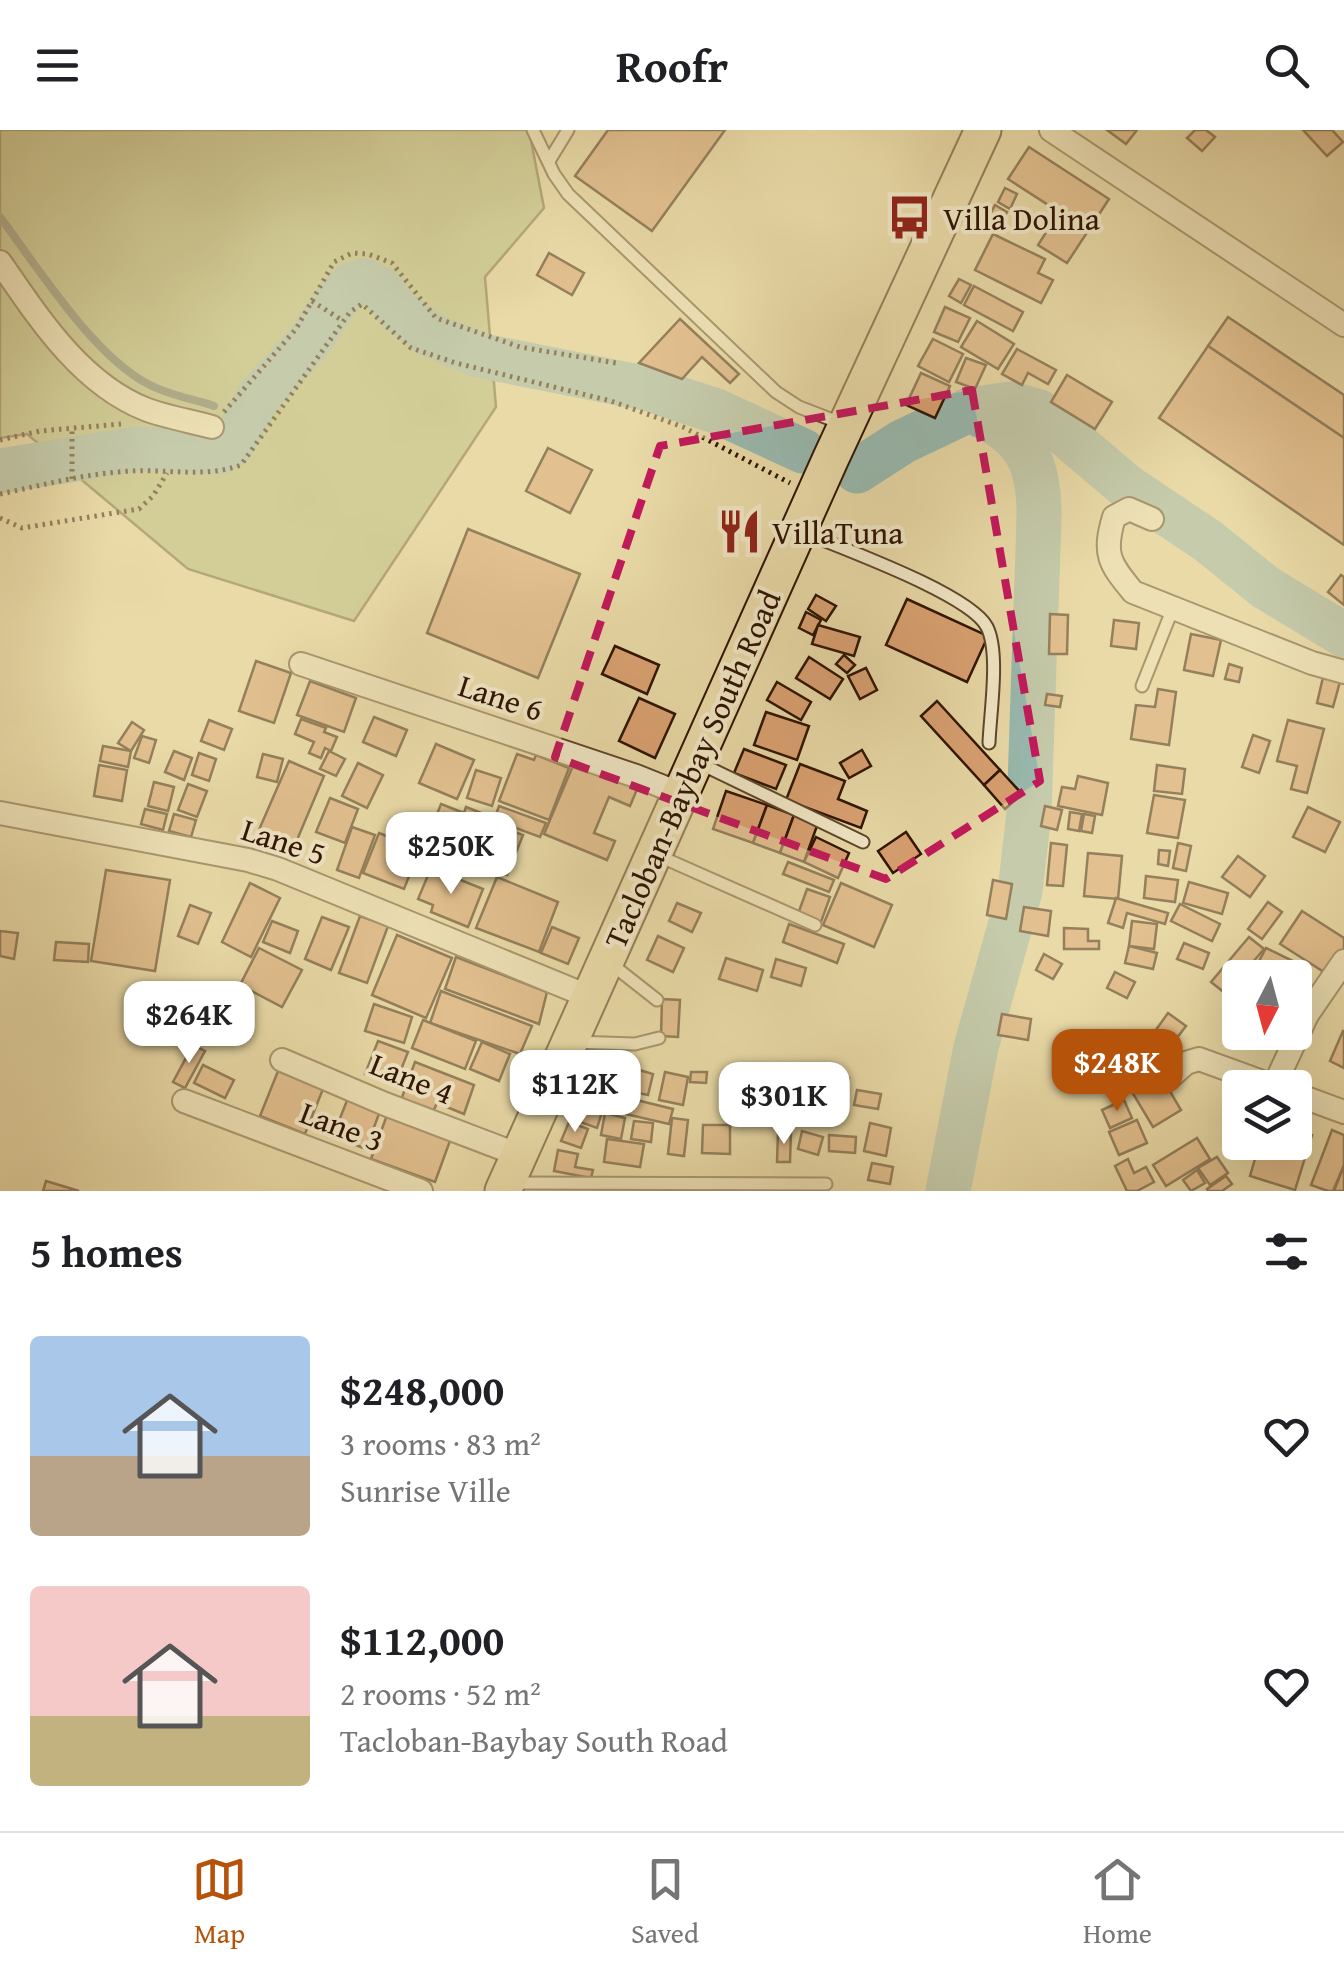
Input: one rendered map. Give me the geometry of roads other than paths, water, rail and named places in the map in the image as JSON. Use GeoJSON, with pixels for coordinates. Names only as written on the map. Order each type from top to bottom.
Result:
{"type":"FeatureCollection","features":[{"type":"Feature","properties":{"kind":"main road","name":"Tacloban-Baybay South Road"},"geometry":{"type":"LineString","coordinates":[[510,1176],[806,514],[983,130]]}},
{"type":"Feature","properties":{"kind":"street"},"geometry":{"type":"LineString","coordinates":[[1051,130],[1340,314]]}},
{"type":"Feature","properties":{"kind":"street"},"geometry":{"type":"LineString","coordinates":[[0,262],[50,335],[102,382],[144,409],[212,426]]}},
{"type":"Feature","properties":{"kind":"street"},"geometry":{"type":"LineString","coordinates":[[1152,519],[1130,509],[1114,517],[1106,544],[1112,567],[1133,592],[1344,672]]}},
{"type":"Feature","properties":{"kind":"street","name":"Lane 6"},"geometry":{"type":"LineString","coordinates":[[301,664],[681,794]]}},
{"type":"Feature","properties":{"kind":"street","name":"Lane 5"},"geometry":{"type":"LineString","coordinates":[[0,812],[278,869],[590,997]]}},
{"type":"Feature","properties":{"kind":"street"},"geometry":{"type":"LineString","coordinates":[[1289,1070],[1307,1015],[1344,961]]}},
{"type":"Feature","properties":{"kind":"street","name":"Lane 4"},"geometry":{"type":"LineString","coordinates":[[282,1060],[385,1104],[510,1176]]}},
{"type":"Feature","properties":{"kind":"street"},"geometry":{"type":"LineString","coordinates":[[1168,1079],[1186,1062],[1199,1060],[1228,1070]]}},
{"type":"Feature","properties":{"kind":"street"},"geometry":{"type":"LineString","coordinates":[[1312,1100],[1344,1112]]}},
{"type":"Feature","properties":{"kind":"street","name":"Lane 3"},"geometry":{"type":"LineString","coordinates":[[184,1102],[421,1191]]}},
{"type":"Feature","properties":{"kind":"lane"},"geometry":{"type":"LineString","coordinates":[[533,130],[568,194],[776,392],[799,407],[846,426]]}},
{"type":"Feature","properties":{"kind":"lane"},"geometry":{"type":"LineString","coordinates":[[550,160],[568,130]]}},
{"type":"Feature","properties":{"kind":"lane"},"geometry":{"type":"LineString","coordinates":[[806,514],[974,612],[987,628],[992,656],[990,743]]}},
{"type":"Feature","properties":{"kind":"lane"},"geometry":{"type":"LineString","coordinates":[[1142,686],[1173,608]]}},
{"type":"Feature","properties":{"kind":"lane"},"geometry":{"type":"LineString","coordinates":[[696,761],[864,842]]}},
{"type":"Feature","properties":{"kind":"lane"},"geometry":{"type":"LineString","coordinates":[[654,854],[815,925]]}},
{"type":"Feature","properties":{"kind":"lane"},"geometry":{"type":"LineString","coordinates":[[606,960],[658,1000]]}},
{"type":"Feature","properties":{"kind":"lane"},"geometry":{"type":"LineString","coordinates":[[570,1042],[635,1044],[659,1038]]}},
{"type":"Feature","properties":{"kind":"lane"},"geometry":{"type":"LineString","coordinates":[[510,1176],[826,1184]]}},
{"type":"Feature","properties":{"kind":"waterway"},"geometry":{"type":"LineString","coordinates":[[0,217],[68,309],[127,371],[172,394],[214,406]]}},
{"type":"Feature","properties":{"kind":"waterway"},"geometry":{"type":"LineString","coordinates":[[0,471],[137,449],[220,452],[231,446],[260,395],[312,338],[338,298],[351,285],[364,281],[381,289],[400,312],[429,334],[478,355],[649,389],[716,411],[803,451]]}},
{"type":"Feature","properties":{"kind":"waterway"},"geometry":{"type":"LineString","coordinates":[[857,471],[902,442],[969,410],[1011,404],[1039,412],[1126,486],[1208,541],[1265,587],[1344,635]]}},
{"type":"Feature","properties":{"kind":"waterway"},"geometry":{"type":"LineString","coordinates":[[948,1191],[976,1047],[1020,891],[1029,813],[1039,519],[1036,481],[1025,451],[1004,428],[969,410]]}},
{"type":"Feature","properties":{"kind":"place","name":"Villa Dolina"},"geometry":{"type":"Point","coordinates":[910,218]}},
{"type":"Feature","properties":{"kind":"place","name":"VillaTuna"},"geometry":{"type":"Point","coordinates":[739,532]}}]}
